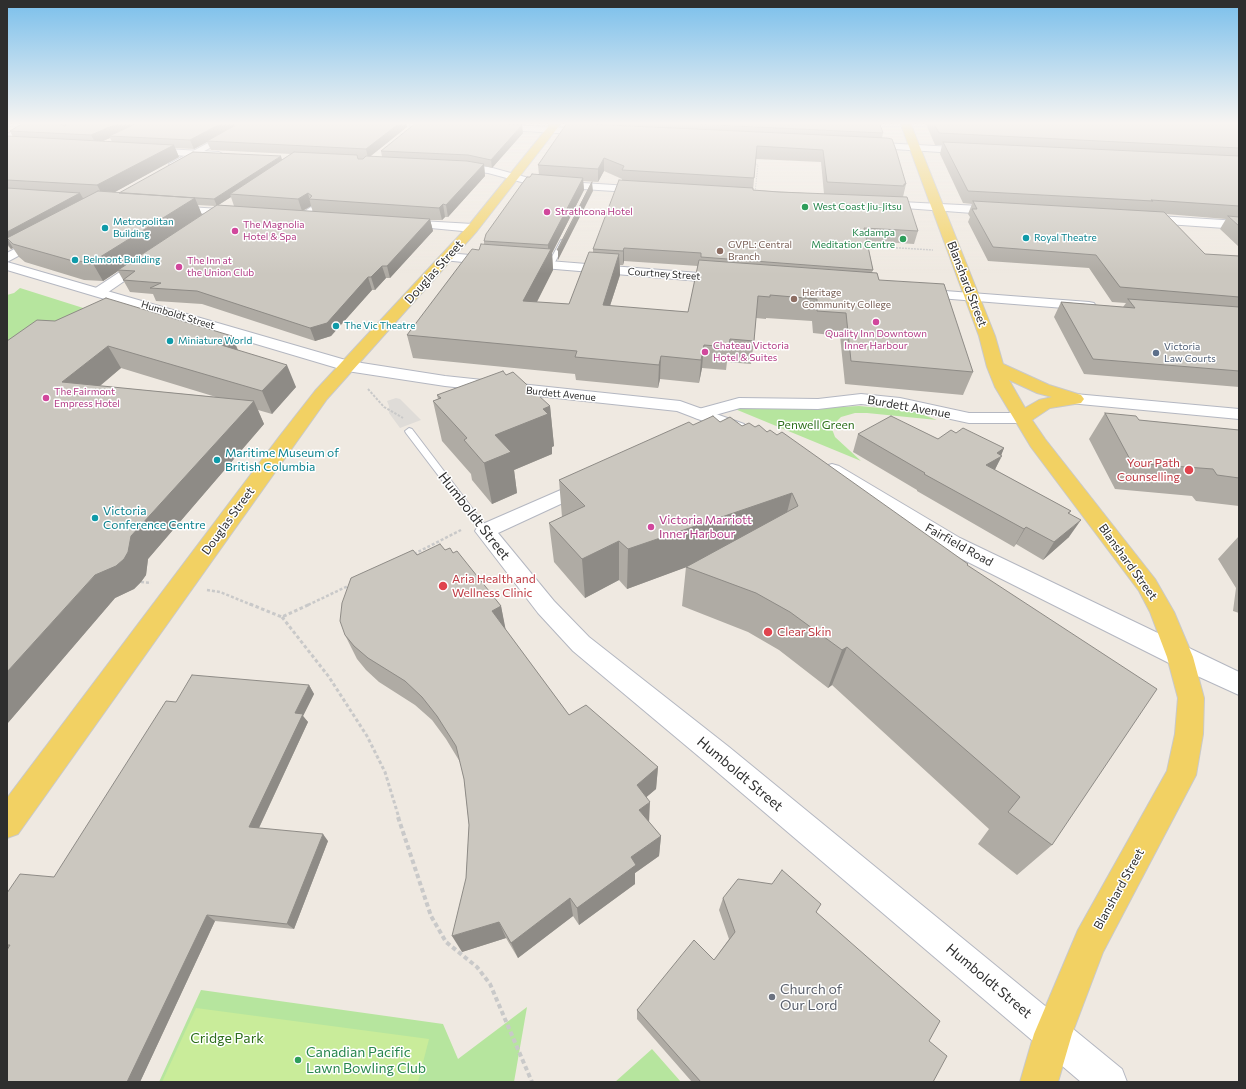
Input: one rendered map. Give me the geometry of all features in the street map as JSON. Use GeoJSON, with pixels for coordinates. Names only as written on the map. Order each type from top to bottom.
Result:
{"type":"FeatureCollection","features":[{"type":"Feature","properties":{"kind":"main road","name":"Douglas Street"},"geometry":{"type":"LineString","coordinates":[[7,823],[15,799],[180,587],[321,395],[447,258],[473,228],[516,173]]}},
{"type":"Feature","properties":{"kind":"main road","name":"Blanshard Street"},"geometry":{"type":"LineString","coordinates":[[925,173],[987,336],[995,367],[1022,418],[1059,471],[1147,585],[1162,612],[1180,657],[1191,698],[1189,734],[1181,775],[1090,942],[1053,1034],[1039,1082]]}},
{"type":"Feature","properties":{"kind":"main road"},"geometry":{"type":"LineString","coordinates":[[995,367],[1044,389],[1075,399]]}},
{"type":"Feature","properties":{"kind":"main road"},"geometry":{"type":"LineString","coordinates":[[1022,418],[1045,404],[1075,399]]}},
{"type":"Feature","properties":{"kind":"street"},"geometry":{"type":"LineString","coordinates":[[500,173],[536,183],[588,190],[659,191]]}},
{"type":"Feature","properties":{"kind":"street"},"geometry":{"type":"LineString","coordinates":[[204,221],[231,203]]}},
{"type":"Feature","properties":{"kind":"street"},"geometry":{"type":"LineString","coordinates":[[868,203],[1011,212]]}},
{"type":"Feature","properties":{"kind":"street"},"geometry":{"type":"LineString","coordinates":[[160,208],[247,213]]}},
{"type":"Feature","properties":{"kind":"street"},"geometry":{"type":"LineString","coordinates":[[297,216],[314,213]]}},
{"type":"Feature","properties":{"kind":"street"},"geometry":{"type":"LineString","coordinates":[[1133,219],[1239,225]]}},
{"type":"Feature","properties":{"kind":"street"},"geometry":{"type":"LineString","coordinates":[[394,223],[473,228]]}},
{"type":"Feature","properties":{"kind":"street"},"geometry":{"type":"LineString","coordinates":[[7,258],[50,233]]}},
{"type":"Feature","properties":{"kind":"street"},"geometry":{"type":"LineString","coordinates":[[99,292],[155,254]]}},
{"type":"Feature","properties":{"kind":"street","name":"Courtney Street"},"geometry":{"type":"LineString","coordinates":[[447,258],[740,280]]}},
{"type":"Feature","properties":{"kind":"street","name":"Humboldt Street"},"geometry":{"type":"LineString","coordinates":[[7,266],[347,366]]}},
{"type":"Feature","properties":{"kind":"street"},"geometry":{"type":"LineString","coordinates":[[903,292],[1099,307]]}},
{"type":"Feature","properties":{"kind":"street","name":"Burdett Avenue"},"geometry":{"type":"LineString","coordinates":[[347,366],[445,381],[680,406],[702,423],[739,403],[818,404],[861,399],[900,403],[969,418],[1022,418]]}},
{"type":"Feature","properties":{"kind":"street"},"geometry":{"type":"LineString","coordinates":[[1075,399],[1239,414]]}},
{"type":"Feature","properties":{"kind":"street"},"geometry":{"type":"LineString","coordinates":[[702,423],[724,423],[752,435]]}},
{"type":"Feature","properties":{"kind":"street","name":"Fairfield Road"},"geometry":{"type":"LineString","coordinates":[[815,461],[952,544],[1180,657],[1239,684]]}},
{"type":"Feature","properties":{"kind":"street"},"geometry":{"type":"LineString","coordinates":[[481,526],[601,479]]}},
{"type":"Feature","properties":{"kind":"street","name":"Humboldt Street"},"geometry":{"type":"LineString","coordinates":[[481,526],[546,607],[581,644],[719,756],[1109,1082]]}},
{"type":"Feature","properties":{"kind":"lane"},"geometry":{"type":"LineString","coordinates":[[550,266],[567,233]]}},
{"type":"Feature","properties":{"kind":"lane","name":"Humboldt Street"},"geometry":{"type":"LineString","coordinates":[[408,431],[481,526]]}},
{"type":"Feature","properties":{"kind":"path"},"geometry":{"type":"LineString","coordinates":[[755,197],[757,173]]}},
{"type":"Feature","properties":{"kind":"path"},"geometry":{"type":"LineString","coordinates":[[865,245],[954,251]]}},
{"type":"Feature","properties":{"kind":"path"},"geometry":{"type":"LineString","coordinates":[[364,385],[384,407],[402,415],[408,423],[408,431]]}},
{"type":"Feature","properties":{"kind":"path"},"geometry":{"type":"LineString","coordinates":[[408,557],[481,526]]}},
{"type":"Feature","properties":{"kind":"path"},"geometry":{"type":"LineString","coordinates":[[282,617],[354,583]]}},
{"type":"Feature","properties":{"kind":"path"},"geometry":{"type":"LineString","coordinates":[[180,587],[220,592],[282,617],[329,677],[368,736],[385,772],[431,916],[446,942],[477,967],[490,984],[532,1082]]}},
{"type":"Feature","properties":{"kind":"green space"},"geometry":{"type":"Polygon","coordinates":[[[20,288],[118,319],[7,361],[7,295],[14,293],[20,288]]]}},
{"type":"Feature","properties":{"kind":"green space","name":"Penwell Green"},"geometry":{"type":"Polygon","coordinates":[[[859,406],[913,411],[937,420],[867,413],[855,413],[841,417],[833,425],[832,429],[835,437],[861,461],[735,409],[800,409],[859,406]]]}},
{"type":"Feature","properties":{"kind":"green space","name":"Canadian Pacific Lawn Bowling Club"},"geometry":{"type":"Polygon","coordinates":[[[201,990],[443,1024],[458,1059],[527,1007],[514,1082],[159,1082],[201,990]]]}},
{"type":"Feature","properties":{"kind":"green space","name":"Canadian Pacific Lawn Bowling Club"},"geometry":{"type":"Polygon","coordinates":[[[196,1008],[429,1039],[418,1082],[162,1082],[196,1008]]]}},
{"type":"Feature","properties":{"kind":"green space"},"geometry":{"type":"Polygon","coordinates":[[[652,1049],[681,1082],[615,1082],[652,1049]]]}},
{"type":"Feature","properties":{"kind":"shaded area"},"geometry":{"type":"Polygon","coordinates":[[[396,398],[400,399],[421,420],[400,428],[389,413],[387,401],[396,398]]]}},
{"type":"Feature","properties":{"kind":"building"},"geometry":{"type":"Polygon","coordinates":[[[7,173],[120,173],[97,185],[7,180],[7,173]]]}},
{"type":"Feature","properties":{"kind":"building"},"geometry":{"type":"Polygon","coordinates":[[[155,173],[255,173],[214,199],[119,193],[155,173]]]}},
{"type":"Feature","properties":{"kind":"building"},"geometry":{"type":"Polygon","coordinates":[[[262,173],[476,173],[446,205],[443,204],[439,208],[309,199],[312,196],[308,193],[298,199],[230,194],[262,173]]]}},
{"type":"Feature","properties":{"kind":"building"},"geometry":{"type":"Polygon","coordinates":[[[669,173],[754,173],[754,178],[669,173]]]}},
{"type":"Feature","properties":{"kind":"building"},"geometry":{"type":"Polygon","coordinates":[[[826,173],[903,173],[906,184],[904,184],[904,186],[827,182],[826,173]]]}},
{"type":"Feature","properties":{"kind":"building"},"geometry":{"type":"Polygon","coordinates":[[[959,173],[1239,173],[1239,206],[968,191],[959,173]]]}},
{"type":"Feature","properties":{"kind":"building"},"geometry":{"type":"Polygon","coordinates":[[[532,174],[583,178],[548,245],[484,241],[486,234],[521,185],[527,177],[530,177],[532,174]]]}},
{"type":"Feature","properties":{"kind":"building"},"geometry":{"type":"Polygon","coordinates":[[[619,180],[753,188],[753,190],[779,192],[907,197],[918,231],[864,228],[873,270],[701,257],[701,253],[624,248],[623,251],[593,249],[619,180]]]}},
{"type":"Feature","properties":{"kind":"building"},"geometry":{"type":"Polygon","coordinates":[[[592,182],[558,250],[557,250],[592,182]]]}},
{"type":"Feature","properties":{"kind":"building"},"geometry":{"type":"Polygon","coordinates":[[[7,188],[80,193],[7,232],[7,188]]]}},
{"type":"Feature","properties":{"kind":"building"},"geometry":{"type":"Polygon","coordinates":[[[98,191],[195,198],[92,262],[73,261],[13,244],[7,238],[98,191]]]}},
{"type":"Feature","properties":{"kind":"building"},"geometry":{"type":"Polygon","coordinates":[[[973,201],[1164,212],[1205,254],[1239,256],[1239,297],[1120,287],[1096,255],[993,247],[972,209],[977,209],[973,201]]]}},
{"type":"Feature","properties":{"kind":"building"},"geometry":{"type":"Polygon","coordinates":[[[217,205],[430,219],[387,266],[382,266],[371,277],[368,277],[327,323],[310,328],[197,291],[150,288],[161,283],[123,280],[135,271],[118,270],[217,205]]]}},
{"type":"Feature","properties":{"kind":"building"},"geometry":{"type":"Polygon","coordinates":[[[1228,216],[1239,217],[1239,226],[1228,216]]]}},
{"type":"Feature","properties":{"kind":"building"},"geometry":{"type":"Polygon","coordinates":[[[481,244],[551,249],[523,301],[569,304],[589,252],[619,254],[603,305],[688,312],[699,260],[877,273],[879,280],[944,284],[973,372],[851,361],[846,313],[817,311],[817,299],[770,295],[770,297],[758,296],[754,341],[730,339],[729,347],[704,345],[701,360],[661,356],[659,365],[575,357],[577,351],[407,335],[472,249],[479,250],[481,244]]]}},
{"type":"Feature","properties":{"kind":"building"},"geometry":{"type":"Polygon","coordinates":[[[106,298],[232,336],[218,344],[287,365],[262,391],[108,346],[62,382],[254,401],[131,536],[128,552],[124,559],[116,566],[95,575],[7,672],[7,341],[37,320],[55,321],[106,298]]]}},
{"type":"Feature","properties":{"kind":"building","name":"Victoria Law Courts"},"geometry":{"type":"Polygon","coordinates":[[[1128,299],[1239,307],[1239,371],[1093,359],[1061,302],[1135,308],[1128,299]]]}},
{"type":"Feature","properties":{"kind":"building"},"geometry":{"type":"Polygon","coordinates":[[[503,371],[506,375],[513,372],[550,406],[543,409],[548,414],[495,435],[511,452],[484,463],[464,440],[467,438],[433,401],[441,398],[437,395],[503,371]]]}},
{"type":"Feature","properties":{"kind":"building"},"geometry":{"type":"Polygon","coordinates":[[[1105,413],[1136,416],[1139,420],[1239,430],[1239,478],[1217,475],[1213,469],[1132,463],[1105,413]]]}},
{"type":"Feature","properties":{"kind":"building"},"geometry":{"type":"Polygon","coordinates":[[[713,416],[720,422],[730,417],[742,426],[749,423],[755,427],[759,425],[767,432],[770,430],[777,435],[782,432],[968,564],[967,565],[1157,689],[1052,845],[1008,812],[1020,797],[847,647],[842,650],[790,612],[756,593],[686,567],[798,506],[792,493],[628,549],[619,541],[582,559],[549,523],[585,506],[559,480],[689,422],[693,425],[713,416]]]}},
{"type":"Feature","properties":{"kind":"building"},"geometry":{"type":"Polygon","coordinates":[[[891,416],[938,439],[951,430],[956,433],[963,428],[1004,448],[997,453],[1002,456],[986,465],[1071,511],[1068,513],[1081,520],[1054,542],[1026,527],[1024,529],[924,474],[925,473],[858,434],[891,416]]]}},
{"type":"Feature","properties":{"kind":"building"},"geometry":{"type":"Polygon","coordinates":[[[440,544],[445,550],[450,548],[453,553],[457,551],[501,606],[492,611],[569,715],[586,705],[658,767],[637,785],[650,802],[639,810],[661,836],[631,857],[636,865],[577,908],[570,898],[511,943],[499,922],[452,936],[466,878],[469,825],[464,779],[456,746],[437,716],[422,697],[405,681],[368,658],[354,646],[345,635],[340,621],[342,603],[351,578],[413,550],[417,555],[440,544]]]}},
{"type":"Feature","properties":{"kind":"building"},"geometry":{"type":"Polygon","coordinates":[[[192,675],[309,685],[295,713],[303,714],[249,827],[323,834],[287,924],[207,915],[127,1082],[7,1082],[7,950],[10,945],[7,945],[7,893],[20,874],[54,877],[166,701],[176,702],[192,675]]]}},
{"type":"Feature","properties":{"kind":"building","name":"Church of Our Lord"},"geometry":{"type":"Polygon","coordinates":[[[782,870],[821,904],[816,912],[940,1021],[929,1041],[947,1056],[933,1082],[701,1082],[637,1010],[694,940],[714,960],[735,932],[723,898],[738,879],[772,884],[782,870]]]}},
{"type":"Feature","properties":{"kind":"place","name":"West Coast Jiu-Jitsu"},"geometry":{"type":"Point","coordinates":[805,207]}},
{"type":"Feature","properties":{"kind":"place","name":"Strathcona Hotel"},"geometry":{"type":"Point","coordinates":[547,212]}},
{"type":"Feature","properties":{"kind":"place","name":"Metropolitan Building"},"geometry":{"type":"Point","coordinates":[105,228]}},
{"type":"Feature","properties":{"kind":"place","name":"The Magnolia Hotel & Spa"},"geometry":{"type":"Point","coordinates":[235,231]}},
{"type":"Feature","properties":{"kind":"place","name":"Royal Theatre"},"geometry":{"type":"Point","coordinates":[1026,238]}},
{"type":"Feature","properties":{"kind":"place","name":"Kadampa Meditation Centre"},"geometry":{"type":"Point","coordinates":[903,239]}},
{"type":"Feature","properties":{"kind":"place","name":"GVPL: Central Branch"},"geometry":{"type":"Point","coordinates":[720,251]}},
{"type":"Feature","properties":{"kind":"place","name":"Belmont Building"},"geometry":{"type":"Point","coordinates":[75,260]}},
{"type":"Feature","properties":{"kind":"place","name":"The Inn at the Union Club"},"geometry":{"type":"Point","coordinates":[179,267]}},
{"type":"Feature","properties":{"kind":"place","name":"Heritage Community College"},"geometry":{"type":"Point","coordinates":[794,299]}},
{"type":"Feature","properties":{"kind":"place","name":"Quality Inn Downtown Inner Harbour"},"geometry":{"type":"Point","coordinates":[876,322]}},
{"type":"Feature","properties":{"kind":"place","name":"The Vic Theatre"},"geometry":{"type":"Point","coordinates":[336,326]}},
{"type":"Feature","properties":{"kind":"place","name":"Miniature World"},"geometry":{"type":"Point","coordinates":[170,341]}},
{"type":"Feature","properties":{"kind":"place","name":"Chateau Victoria Hotel & Suites"},"geometry":{"type":"Point","coordinates":[705,352]}},
{"type":"Feature","properties":{"kind":"place","name":"Victoria Law Courts"},"geometry":{"type":"Point","coordinates":[1156,353]}},
{"type":"Feature","properties":{"kind":"place","name":"The Fairmont Empress Hotel"},"geometry":{"type":"Point","coordinates":[46,398]}},
{"type":"Feature","properties":{"kind":"place","name":"Maritime Museum of British Columbia"},"geometry":{"type":"Point","coordinates":[217,460]}},
{"type":"Feature","properties":{"kind":"place","name":"Your Path Counselling"},"geometry":{"type":"Point","coordinates":[1189,470]}},
{"type":"Feature","properties":{"kind":"place","name":"Victoria Conference Centre"},"geometry":{"type":"Point","coordinates":[95,518]}},
{"type":"Feature","properties":{"kind":"place","name":"Victoria Marriott Inner Harbour"},"geometry":{"type":"Point","coordinates":[651,527]}},
{"type":"Feature","properties":{"kind":"place","name":"Aria Health and Wellness Clinic"},"geometry":{"type":"Point","coordinates":[443,586]}},
{"type":"Feature","properties":{"kind":"place","name":"Clear Skin"},"geometry":{"type":"Point","coordinates":[768,632]}},
{"type":"Feature","properties":{"kind":"place","name":"Church of Our Lord"},"geometry":{"type":"Point","coordinates":[772,997]}},
{"type":"Feature","properties":{"kind":"place","name":"Canadian Pacific Lawn Bowling Club"},"geometry":{"type":"Point","coordinates":[298,1060]}},
{"type":"Feature","properties":{"kind":"park label","name":"Cridge Park"},"geometry":{"type":"Point","coordinates":[227,1038]}}]}
